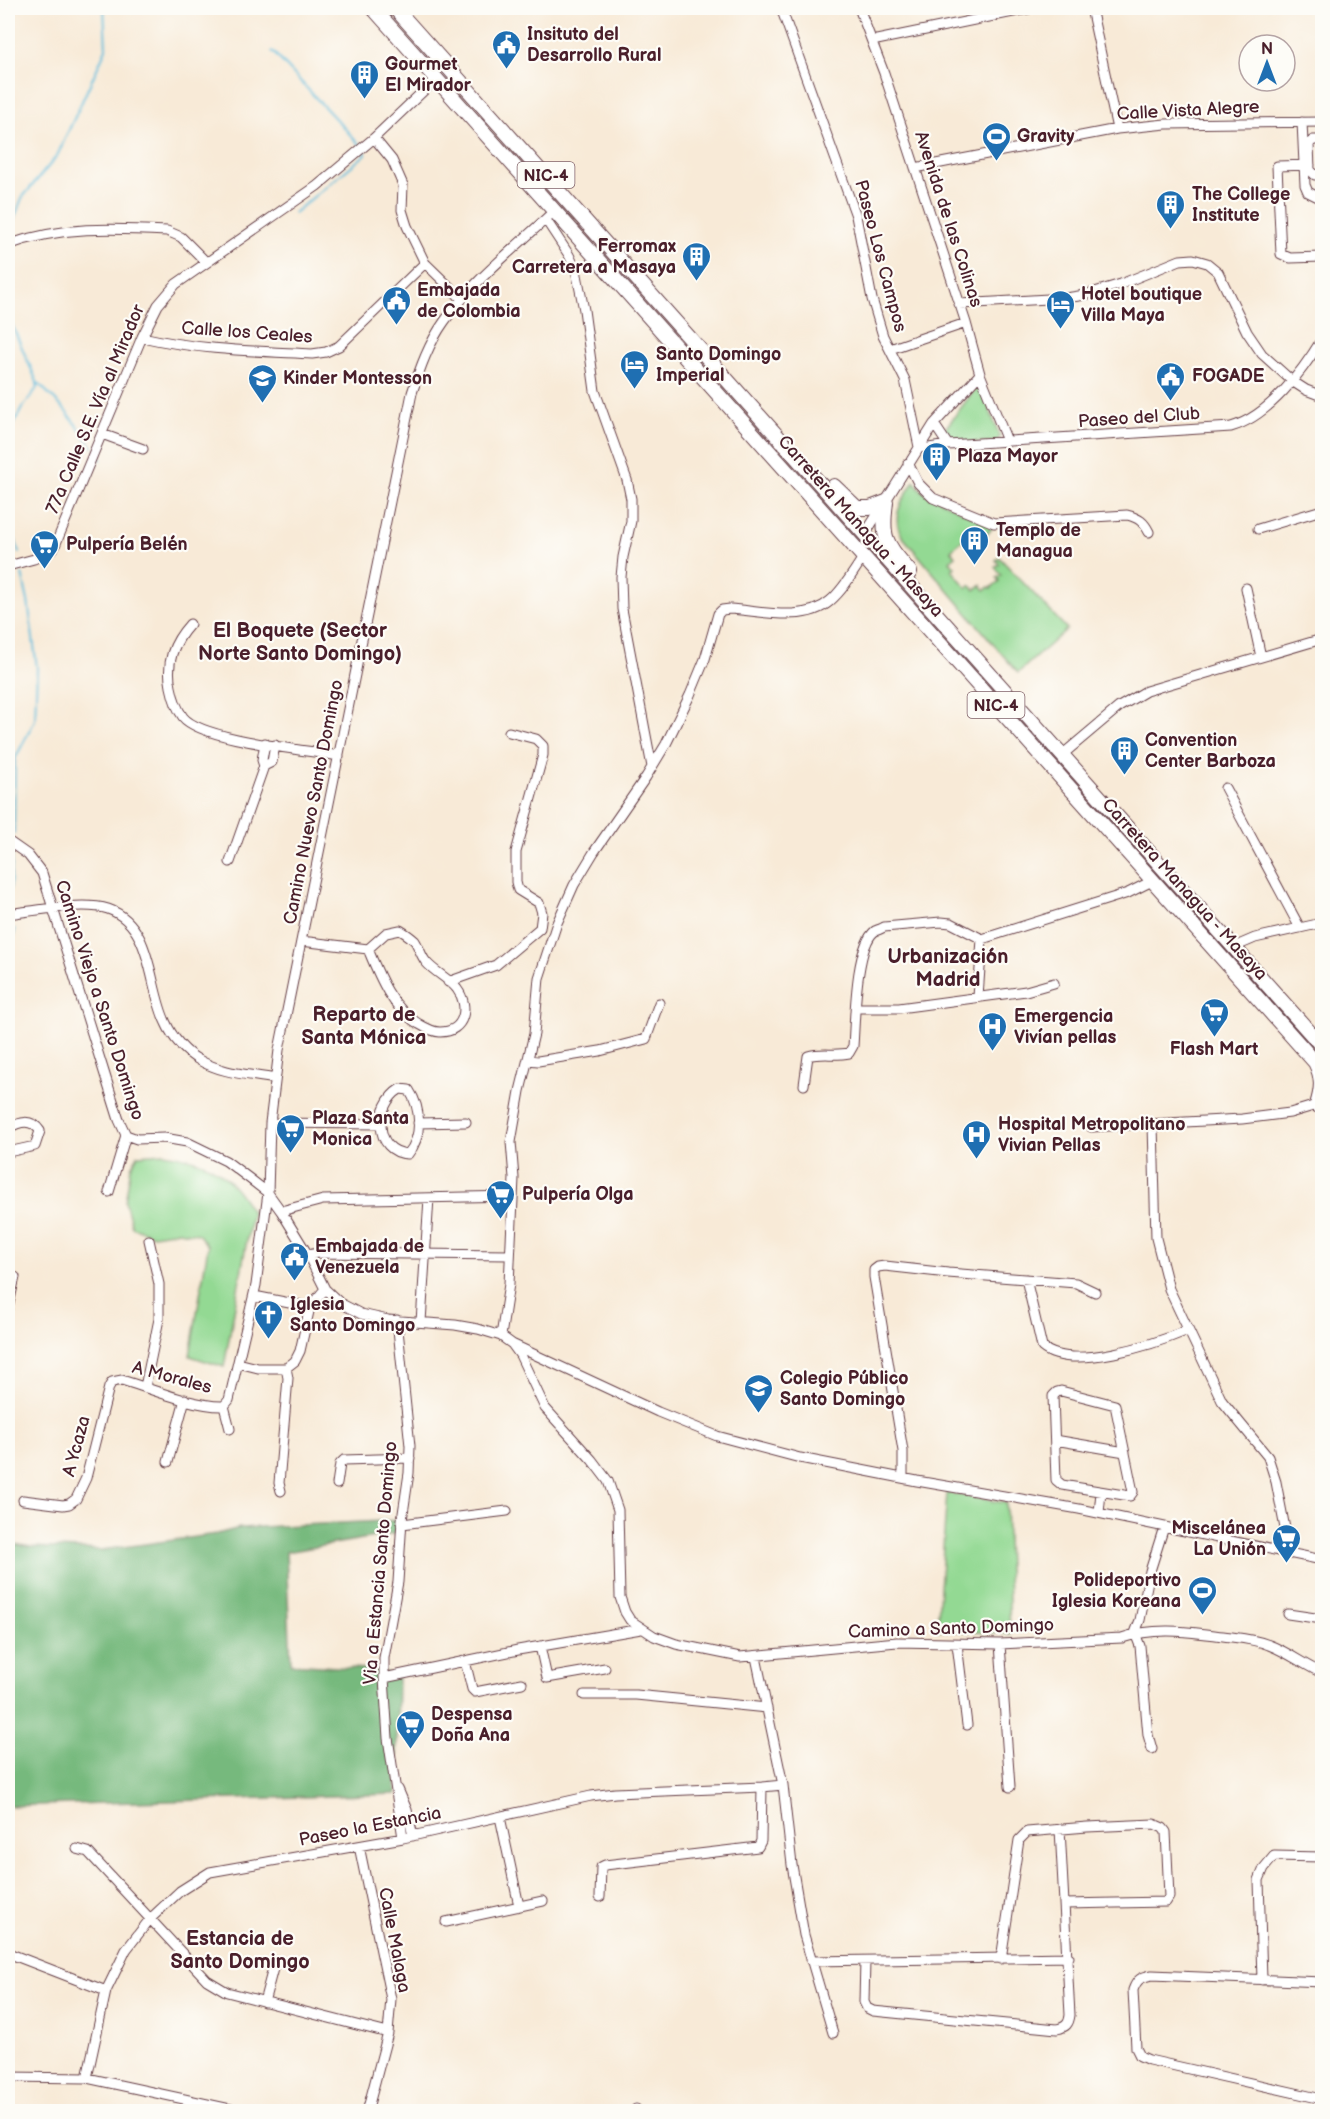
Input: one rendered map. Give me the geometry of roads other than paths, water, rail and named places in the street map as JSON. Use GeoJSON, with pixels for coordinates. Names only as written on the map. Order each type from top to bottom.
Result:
{"type":"FeatureCollection","features":[{"type":"Feature","properties":{"kind":"highway","name":"Carretera Managua - Masaya"},"geometry":{"type":"LineString","coordinates":[[373,8],[437,78],[550,215],[774,456],[1318,1065]]}},
{"type":"Feature","properties":{"kind":"highway","name":"Carretera Managua - Masaya"},"geometry":{"type":"LineString","coordinates":[[400,13],[1321,1045]]}},
{"type":"Feature","properties":{"kind":"highway"},"geometry":{"type":"LineString","coordinates":[[400,13],[418,48],[436,70],[437,78],[448,83],[474,110],[498,122]]}},
{"type":"Feature","properties":{"kind":"highway"},"geometry":{"type":"LineString","coordinates":[[778,434],[798,447],[857,508],[870,508],[886,502],[883,530],[886,543],[920,585],[934,612]]}},
{"type":"Feature","properties":{"kind":"highway"},"geometry":{"type":"LineString","coordinates":[[774,456],[790,468],[849,529],[859,535],[865,534],[863,544],[865,549],[908,598],[916,614]]}},
{"type":"Feature","properties":{"kind":"highway"},"geometry":{"type":"LineString","coordinates":[[1318,1065],[1322,1082],[1320,1104]]}},
{"type":"Feature","properties":{"kind":"street","name":"Paseo Los Campos"},"geometry":{"type":"LineString","coordinates":[[781,8],[856,216],[872,299],[883,336],[905,380],[919,447]]}},
{"type":"Feature","properties":{"kind":"street","name":"Avenida de las Colinas"},"geometry":{"type":"LineString","coordinates":[[859,8],[884,73],[966,323],[980,374],[1006,441]]}},
{"type":"Feature","properties":{"kind":"street"},"geometry":{"type":"LineString","coordinates":[[872,41],[1034,8]]}},
{"type":"Feature","properties":{"kind":"street"},"geometry":{"type":"LineString","coordinates":[[1091,8],[1117,129]]}},
{"type":"Feature","properties":{"kind":"street","name":"77a Calle S.E. Vía al Mirador"},"geometry":{"type":"LineString","coordinates":[[8,566],[34,559],[54,548],[142,338],[158,305],[176,284],[317,186],[374,138],[437,78]]}},
{"type":"Feature","properties":{"kind":"street"},"geometry":{"type":"LineString","coordinates":[[1302,122],[1307,165],[1311,173],[1323,174]]}},
{"type":"Feature","properties":{"kind":"street","name":"Calle Vista Alegre"},"geometry":{"type":"LineString","coordinates":[[915,168],[1117,129],[1166,124],[1323,122]]}},
{"type":"Feature","properties":{"kind":"street"},"geometry":{"type":"LineString","coordinates":[[374,138],[392,160],[404,185],[402,210],[425,263],[462,299]]}},
{"type":"Feature","properties":{"kind":"street"},"geometry":{"type":"LineString","coordinates":[[1323,140],[1313,140],[1310,144],[1305,184],[1308,192],[1323,199]]}},
{"type":"Feature","properties":{"kind":"street"},"geometry":{"type":"LineString","coordinates":[[1307,165],[1277,166],[1281,254],[1290,258],[1323,257]]}},
{"type":"Feature","properties":{"kind":"street"},"geometry":{"type":"LineString","coordinates":[[550,215],[576,270],[595,391],[627,480],[631,499],[632,521],[623,557],[621,577],[622,609],[652,767]]}},
{"type":"Feature","properties":{"kind":"street","name":"Camino Nuevo Santo Domingo"},"geometry":{"type":"LineString","coordinates":[[224,1406],[229,1400],[254,1296],[268,1193],[274,1079],[406,419],[418,373],[428,349],[444,322],[462,299],[550,215]]}},
{"type":"Feature","properties":{"kind":"street"},"geometry":{"type":"LineString","coordinates":[[8,245],[64,230],[167,231],[181,237],[206,262]]}},
{"type":"Feature","properties":{"kind":"street"},"geometry":{"type":"LineString","coordinates":[[959,304],[1085,295],[1121,284],[1180,260],[1194,259],[1207,263],[1218,272],[1247,332],[1262,354],[1292,381],[1306,390],[1323,396]]}},
{"type":"Feature","properties":{"kind":"street","name":"Calle los Ceales"},"geometry":{"type":"LineString","coordinates":[[142,338],[171,344],[222,349],[312,354],[326,352],[339,346],[425,263]]}},
{"type":"Feature","properties":{"kind":"street"},"geometry":{"type":"LineString","coordinates":[[890,349],[966,323]]}},
{"type":"Feature","properties":{"kind":"street","name":"Paseo del Club"},"geometry":{"type":"LineString","coordinates":[[919,447],[1231,427],[1246,423],[1260,413],[1292,381],[1323,339]]}},
{"type":"Feature","properties":{"kind":"street"},"geometry":{"type":"LineString","coordinates":[[865,534],[934,424],[980,374]]}},
{"type":"Feature","properties":{"kind":"street"},"geometry":{"type":"LineString","coordinates":[[934,424],[948,445]]}},
{"type":"Feature","properties":{"kind":"street"},"geometry":{"type":"LineString","coordinates":[[102,434],[142,449]]}},
{"type":"Feature","properties":{"kind":"street"},"geometry":{"type":"LineString","coordinates":[[908,463],[918,483],[933,498],[994,523],[1127,515],[1136,517],[1144,523],[1149,532]]}},
{"type":"Feature","properties":{"kind":"street"},"geometry":{"type":"LineString","coordinates":[[1258,529],[1323,510]]}},
{"type":"Feature","properties":{"kind":"street"},"geometry":{"type":"LineString","coordinates":[[501,1336],[508,1284],[514,1178],[511,1142],[534,1034],[539,978],[557,923],[574,885],[666,744],[705,659],[718,614],[722,610],[730,609],[808,612],[829,603],[864,556]]}},
{"type":"Feature","properties":{"kind":"street"},"geometry":{"type":"LineString","coordinates":[[1246,588],[1261,657]]}},
{"type":"Feature","properties":{"kind":"street"},"geometry":{"type":"LineString","coordinates":[[190,624],[177,639],[171,657],[169,677],[172,695],[183,718],[198,728],[214,733],[339,756]]}},
{"type":"Feature","properties":{"kind":"street"},"geometry":{"type":"LineString","coordinates":[[1062,755],[1119,707],[1146,690],[1323,639]]}},
{"type":"Feature","properties":{"kind":"street"},"geometry":{"type":"LineString","coordinates":[[448,982],[496,965],[532,936],[540,928],[542,920],[538,903],[518,890],[516,882],[518,843],[543,755],[543,746],[536,739],[509,732]]}},
{"type":"Feature","properties":{"kind":"street"},"geometry":{"type":"LineString","coordinates":[[230,862],[264,766],[272,762],[270,744]]}},
{"type":"Feature","properties":{"kind":"street"},"geometry":{"type":"LineString","coordinates":[[1225,788],[1300,928]]}},
{"type":"Feature","properties":{"kind":"street","name":"Camino Viejo a Santo Domingo"},"geometry":{"type":"LineString","coordinates":[[8,841],[28,855],[38,866],[49,891],[119,1120],[126,1135],[146,1140],[174,1139],[198,1146],[226,1161],[268,1193]]}},
{"type":"Feature","properties":{"kind":"street"},"geometry":{"type":"LineString","coordinates":[[804,1085],[805,1063],[808,1056],[849,1053],[853,1046],[862,958],[869,938],[875,931],[884,927],[941,922],[960,926],[982,939],[1128,893],[1152,881]]}},
{"type":"Feature","properties":{"kind":"street"},"geometry":{"type":"LineString","coordinates":[[8,914],[84,906],[108,909],[128,921],[142,943],[165,1023],[183,1047],[198,1060],[220,1070],[274,1079]]}},
{"type":"Feature","properties":{"kind":"street"},"geometry":{"type":"LineString","coordinates":[[1234,947],[1255,938],[1323,923]]}},
{"type":"Feature","properties":{"kind":"street"},"geometry":{"type":"LineString","coordinates":[[301,941],[368,949],[386,933],[400,930],[414,940],[425,961],[456,987],[465,1009],[462,1021],[455,1029],[439,1033],[418,1023],[397,1004],[380,980],[368,949]]}},
{"type":"Feature","properties":{"kind":"street"},"geometry":{"type":"LineString","coordinates":[[978,996],[982,939]]}},
{"type":"Feature","properties":{"kind":"street"},"geometry":{"type":"LineString","coordinates":[[856,1008],[899,1008],[1026,991],[1053,983]]}},
{"type":"Feature","properties":{"kind":"street"},"geometry":{"type":"LineString","coordinates":[[528,1060],[538,1061],[600,1051],[646,1039],[659,1003]]}},
{"type":"Feature","properties":{"kind":"street"},"geometry":{"type":"LineString","coordinates":[[400,1089],[409,1090],[413,1097],[418,1123],[414,1146],[408,1154],[399,1153],[391,1148],[382,1133],[380,1124],[383,1108],[392,1094],[400,1089]]}},
{"type":"Feature","properties":{"kind":"street"},"geometry":{"type":"LineString","coordinates":[[1091,1127],[1265,1117],[1320,1104]]}},
{"type":"Feature","properties":{"kind":"street"},"geometry":{"type":"LineString","coordinates":[[8,1128],[22,1121],[32,1123],[40,1131],[36,1146],[8,1152]]}},
{"type":"Feature","properties":{"kind":"street"},"geometry":{"type":"LineString","coordinates":[[418,1123],[466,1122]]}},
{"type":"Feature","properties":{"kind":"street"},"geometry":{"type":"LineString","coordinates":[[270,1123],[380,1124]]}},
{"type":"Feature","properties":{"kind":"street"},"geometry":{"type":"LineString","coordinates":[[1153,1124],[1156,1238],[1169,1289],[1222,1401],[1268,1457],[1281,1501],[1290,1554]]}},
{"type":"Feature","properties":{"kind":"street"},"geometry":{"type":"LineString","coordinates":[[110,1192],[126,1135]]}},
{"type":"Feature","properties":{"kind":"street"},"geometry":{"type":"LineString","coordinates":[[268,1193],[308,1255],[325,1289],[340,1304],[361,1314],[397,1320]]}},
{"type":"Feature","properties":{"kind":"street"},"geometry":{"type":"LineString","coordinates":[[281,1211],[323,1200],[513,1196]]}},
{"type":"Feature","properties":{"kind":"street"},"geometry":{"type":"LineString","coordinates":[[421,1322],[429,1198]]}},
{"type":"Feature","properties":{"kind":"street"},"geometry":{"type":"LineString","coordinates":[[145,1387],[159,1319],[159,1284],[149,1240]]}},
{"type":"Feature","properties":{"kind":"street"},"geometry":{"type":"LineString","coordinates":[[308,1255],[318,1253],[510,1255]]}},
{"type":"Feature","properties":{"kind":"street"},"geometry":{"type":"LineString","coordinates":[[903,1478],[903,1451],[874,1270],[885,1266],[1076,1283],[1095,1292]]}},
{"type":"Feature","properties":{"kind":"street"},"geometry":{"type":"LineString","coordinates":[[8,1308],[15,1277]]}},
{"type":"Feature","properties":{"kind":"street"},"geometry":{"type":"LineString","coordinates":[[1026,1280],[1042,1347],[1049,1354],[1064,1357],[1109,1355],[1188,1330]]}},
{"type":"Feature","properties":{"kind":"street"},"geometry":{"type":"LineString","coordinates":[[238,1363],[258,1368],[286,1368],[295,1361],[300,1351],[310,1307],[325,1289]]}},
{"type":"Feature","properties":{"kind":"street"},"geometry":{"type":"LineString","coordinates":[[254,1296],[310,1307]]}},
{"type":"Feature","properties":{"kind":"street","name":"Camino a Santo Domingo"},"geometry":{"type":"LineString","coordinates":[[397,1320],[466,1327],[501,1336],[512,1344],[520,1355],[545,1408],[608,1481],[618,1510],[618,1579],[625,1612],[630,1620],[641,1629],[676,1644],[718,1654],[756,1657],[798,1650],[897,1642],[1000,1644],[1122,1638],[1135,1633],[1183,1631],[1254,1640],[1269,1645],[1323,1673]]}},
{"type":"Feature","properties":{"kind":"street","name":"Via a Estancia Santo Domingo"},"geometry":{"type":"LineString","coordinates":[[397,1320],[410,1458],[398,1582],[384,1658],[384,1678],[388,1738],[398,1813],[408,1837]]}},
{"type":"Feature","properties":{"kind":"street"},"geometry":{"type":"LineString","coordinates":[[512,1344],[658,1412],[717,1436],[800,1458],[1100,1513],[1323,1560]]}},
{"type":"Feature","properties":{"kind":"street"},"geometry":{"type":"LineString","coordinates":[[281,1491],[279,1483],[288,1378],[286,1368]]}},
{"type":"Feature","properties":{"kind":"street","name":"A Morales"},"geometry":{"type":"LineString","coordinates":[[112,1382],[122,1380],[184,1399],[224,1406]]}},
{"type":"Feature","properties":{"kind":"street","name":"A Ycaza"},"geometry":{"type":"LineString","coordinates":[[23,1500],[63,1506],[76,1498],[86,1478],[112,1382]]}},
{"type":"Feature","properties":{"kind":"street"},"geometry":{"type":"LineString","coordinates":[[1061,1391],[1114,1403],[1125,1452],[1133,1493],[1128,1497],[1062,1485],[1058,1482],[1053,1396],[1055,1393],[1061,1391]]}},
{"type":"Feature","properties":{"kind":"street"},"geometry":{"type":"LineString","coordinates":[[168,1462],[184,1399]]}},
{"type":"Feature","properties":{"kind":"street"},"geometry":{"type":"LineString","coordinates":[[224,1406],[230,1429]]}},
{"type":"Feature","properties":{"kind":"street"},"geometry":{"type":"LineString","coordinates":[[1055,1440],[1125,1452]]}},
{"type":"Feature","properties":{"kind":"street"},"geometry":{"type":"LineString","coordinates":[[337,1484],[340,1464],[344,1460],[410,1458]]}},
{"type":"Feature","properties":{"kind":"street"},"geometry":{"type":"LineString","coordinates":[[1100,1513],[1101,1492]]}},
{"type":"Feature","properties":{"kind":"street"},"geometry":{"type":"LineString","coordinates":[[402,1524],[507,1511]]}},
{"type":"Feature","properties":{"kind":"street"},"geometry":{"type":"LineString","coordinates":[[1152,1749],[1148,1735],[1140,1646],[1135,1633],[1140,1620],[1150,1571],[1164,1527]]}},
{"type":"Feature","properties":{"kind":"street"},"geometry":{"type":"LineString","coordinates":[[1288,1614],[1323,1620]]}},
{"type":"Feature","properties":{"kind":"street"},"geometry":{"type":"LineString","coordinates":[[384,1678],[641,1629]]}},
{"type":"Feature","properties":{"kind":"street"},"geometry":{"type":"LineString","coordinates":[[957,1644],[968,1725]]}},
{"type":"Feature","properties":{"kind":"street"},"geometry":{"type":"LineString","coordinates":[[1000,1644],[1010,1787]]}},
{"type":"Feature","properties":{"kind":"street"},"geometry":{"type":"LineString","coordinates":[[540,1647],[547,1678],[605,1668]]}},
{"type":"Feature","properties":{"kind":"street"},"geometry":{"type":"LineString","coordinates":[[756,1657],[783,1785],[792,1865],[804,1935],[834,2033]]}},
{"type":"Feature","properties":{"kind":"street"},"geometry":{"type":"LineString","coordinates":[[465,1661],[472,1689],[475,1692],[522,1683]]}},
{"type":"Feature","properties":{"kind":"street"},"geometry":{"type":"LineString","coordinates":[[584,1695],[636,1695],[767,1708]]}},
{"type":"Feature","properties":{"kind":"street","name":"Paseo la Estancia"},"geometry":{"type":"LineString","coordinates":[[87,2078],[106,1991],[126,1950],[150,1919],[180,1891],[210,1872],[408,1837],[591,1796],[783,1785]]}},
{"type":"Feature","properties":{"kind":"street"},"geometry":{"type":"LineString","coordinates":[[600,1897],[599,1872],[605,1865],[758,1847],[761,1841],[762,1787]]}},
{"type":"Feature","properties":{"kind":"street"},"geometry":{"type":"LineString","coordinates":[[500,1817],[519,1906]]}},
{"type":"Feature","properties":{"kind":"street"},"geometry":{"type":"LineString","coordinates":[[1001,1959],[1019,1840],[1028,1832],[1154,1824],[1166,1832],[1169,1897],[1166,1902],[1065,1904]]}},
{"type":"Feature","properties":{"kind":"street"},"geometry":{"type":"LineString","coordinates":[[865,1961],[864,2002],[867,2008],[873,2011],[1057,2030],[1065,2027],[1070,2015],[1069,1957],[1060,1829]]}},
{"type":"Feature","properties":{"kind":"street","name":"Calle Malaga"},"geometry":{"type":"LineString","coordinates":[[359,1846],[392,1999],[388,2032],[367,2112]]}},
{"type":"Feature","properties":{"kind":"street"},"geometry":{"type":"LineString","coordinates":[[77,1849],[88,1852],[207,1980],[227,1992],[388,2032]]}},
{"type":"Feature","properties":{"kind":"street"},"geometry":{"type":"LineString","coordinates":[[1262,1980],[1259,1880],[1264,1868],[1274,1856],[1323,1857]]}},
{"type":"Feature","properties":{"kind":"street"},"geometry":{"type":"LineString","coordinates":[[446,1922],[543,1901]]}},
{"type":"Feature","properties":{"kind":"street"},"geometry":{"type":"LineString","coordinates":[[8,1953],[106,1991]]}},
{"type":"Feature","properties":{"kind":"street"},"geometry":{"type":"LineString","coordinates":[[811,1961],[1069,1957]]}},
{"type":"Feature","properties":{"kind":"street"},"geometry":{"type":"LineString","coordinates":[[264,2001],[275,1961]]}},
{"type":"Feature","properties":{"kind":"street"},"geometry":{"type":"LineString","coordinates":[[1323,1982],[1152,1976],[1142,1977],[1137,1981],[1133,1990],[1136,2048],[1140,2056],[1323,2100]]}},
{"type":"Feature","properties":{"kind":"street"},"geometry":{"type":"LineString","coordinates":[[8,2077],[87,2078],[211,2107],[244,2112]]}},
{"type":"Feature","properties":{"kind":"waterway"},"geometry":{"type":"LineString","coordinates":[[8,235],[22,198],[57,156],[106,49],[104,8]]}},
{"type":"Feature","properties":{"kind":"waterway"},"geometry":{"type":"LineString","coordinates":[[272,51],[360,145]]}},
{"type":"Feature","properties":{"kind":"waterway"},"geometry":{"type":"LineString","coordinates":[[294,213],[366,154],[364,149]]}},
{"type":"Feature","properties":{"kind":"waterway"},"geometry":{"type":"LineString","coordinates":[[8,316],[37,382],[64,409],[93,447]]}},
{"type":"Feature","properties":{"kind":"waterway"},"geometry":{"type":"LineString","coordinates":[[8,478],[13,465],[12,428],[21,410],[37,388],[37,382]]}},
{"type":"Feature","properties":{"kind":"waterway"},"geometry":{"type":"LineString","coordinates":[[97,452],[101,460]]}},
{"type":"Feature","properties":{"kind":"waterway"},"geometry":{"type":"LineString","coordinates":[[8,516],[19,553]]}},
{"type":"Feature","properties":{"kind":"waterway"},"geometry":{"type":"LineString","coordinates":[[14,833],[15,759],[35,720],[37,668],[22,574]]}},
{"type":"Feature","properties":{"kind":"waterway"},"geometry":{"type":"LineString","coordinates":[[10,890],[12,856]]}},
{"type":"Feature","properties":{"kind":"waterway"},"geometry":{"type":"LineString","coordinates":[[8,963],[15,929]]}},
{"type":"Feature","properties":{"kind":"place","name":"Insituto del Desarrollo Rural"},"geometry":{"type":"Point","coordinates":[506,70]}},
{"type":"Feature","properties":{"kind":"place","name":"Gourmet El Mirador"},"geometry":{"type":"Point","coordinates":[364,100]}},
{"type":"Feature","properties":{"kind":"place","name":"Gravity"},"geometry":{"type":"Point","coordinates":[996,162]}},
{"type":"Feature","properties":{"kind":"place","name":"The College Institute"},"geometry":{"type":"Point","coordinates":[1171,230]}},
{"type":"Feature","properties":{"kind":"place","name":"Ferromax Carretera a Masaya"},"geometry":{"type":"Point","coordinates":[697,282]}},
{"type":"Feature","properties":{"kind":"place","name":"Embajada de Colombia"},"geometry":{"type":"Point","coordinates":[396,326]}},
{"type":"Feature","properties":{"kind":"place","name":"Hotel boutique Villa Maya"},"geometry":{"type":"Point","coordinates":[1060,330]}},
{"type":"Feature","properties":{"kind":"place","name":"Santo Domingo Imperial"},"geometry":{"type":"Point","coordinates":[635,390]}},
{"type":"Feature","properties":{"kind":"place","name":"FOGADE"},"geometry":{"type":"Point","coordinates":[1171,402]}},
{"type":"Feature","properties":{"kind":"place","name":"Kinder Montesson"},"geometry":{"type":"Point","coordinates":[262,404]}},
{"type":"Feature","properties":{"kind":"place","name":"Plaza Mayor"},"geometry":{"type":"Point","coordinates":[936,482]}},
{"type":"Feature","properties":{"kind":"place","name":"Templo de Managua"},"geometry":{"type":"Point","coordinates":[975,566]}},
{"type":"Feature","properties":{"kind":"place","name":"Pulpería Belén"},"geometry":{"type":"Point","coordinates":[45,570]}},
{"type":"Feature","properties":{"kind":"place","name":"Convention Center Barboza"},"geometry":{"type":"Point","coordinates":[1124,776]}},
{"type":"Feature","properties":{"kind":"place","name":"Flash Mart"},"geometry":{"type":"Point","coordinates":[1214,1038]}},
{"type":"Feature","properties":{"kind":"place","name":"Emergencia Vivían pellas"},"geometry":{"type":"Point","coordinates":[993,1052]}},
{"type":"Feature","properties":{"kind":"place","name":"Plaza Santa Monica"},"geometry":{"type":"Point","coordinates":[291,1154]}},
{"type":"Feature","properties":{"kind":"place","name":"Hospital Metropolitano Vivian Pellas"},"geometry":{"type":"Point","coordinates":[977,1160]}},
{"type":"Feature","properties":{"kind":"place","name":"Pulpería Olga"},"geometry":{"type":"Point","coordinates":[501,1220]}},
{"type":"Feature","properties":{"kind":"place","name":"Embajada de Venezuela"},"geometry":{"type":"Point","coordinates":[294,1282]}},
{"type":"Feature","properties":{"kind":"place","name":"Iglesia Santo Domingo"},"geometry":{"type":"Point","coordinates":[269,1340]}},
{"type":"Feature","properties":{"kind":"place","name":"Colegio Público Santo Domingo"},"geometry":{"type":"Point","coordinates":[759,1414]}},
{"type":"Feature","properties":{"kind":"place","name":"Miscelánea La Unión"},"geometry":{"type":"Point","coordinates":[1287,1564]}},
{"type":"Feature","properties":{"kind":"place","name":"Polideportivo Iglesia Koreana"},"geometry":{"type":"Point","coordinates":[1202,1616]}},
{"type":"Feature","properties":{"kind":"place","name":"Despensa Doña Ana"},"geometry":{"type":"Point","coordinates":[410,1750]}},
{"type":"Feature","properties":{"kind":"district","name":"El Boquete (Sector Norte Santo Domingo)"},"geometry":{"type":"Point","coordinates":[300,642]}},
{"type":"Feature","properties":{"kind":"district","name":"Urbanización Madrid"},"geometry":{"type":"Point","coordinates":[948,968]}},
{"type":"Feature","properties":{"kind":"district","name":"Reparto de Santa Mónica"},"geometry":{"type":"Point","coordinates":[364,1026]}},
{"type":"Feature","properties":{"kind":"district","name":"Estancia de Santo Domingo"},"geometry":{"type":"Point","coordinates":[240,1950]}}]}
